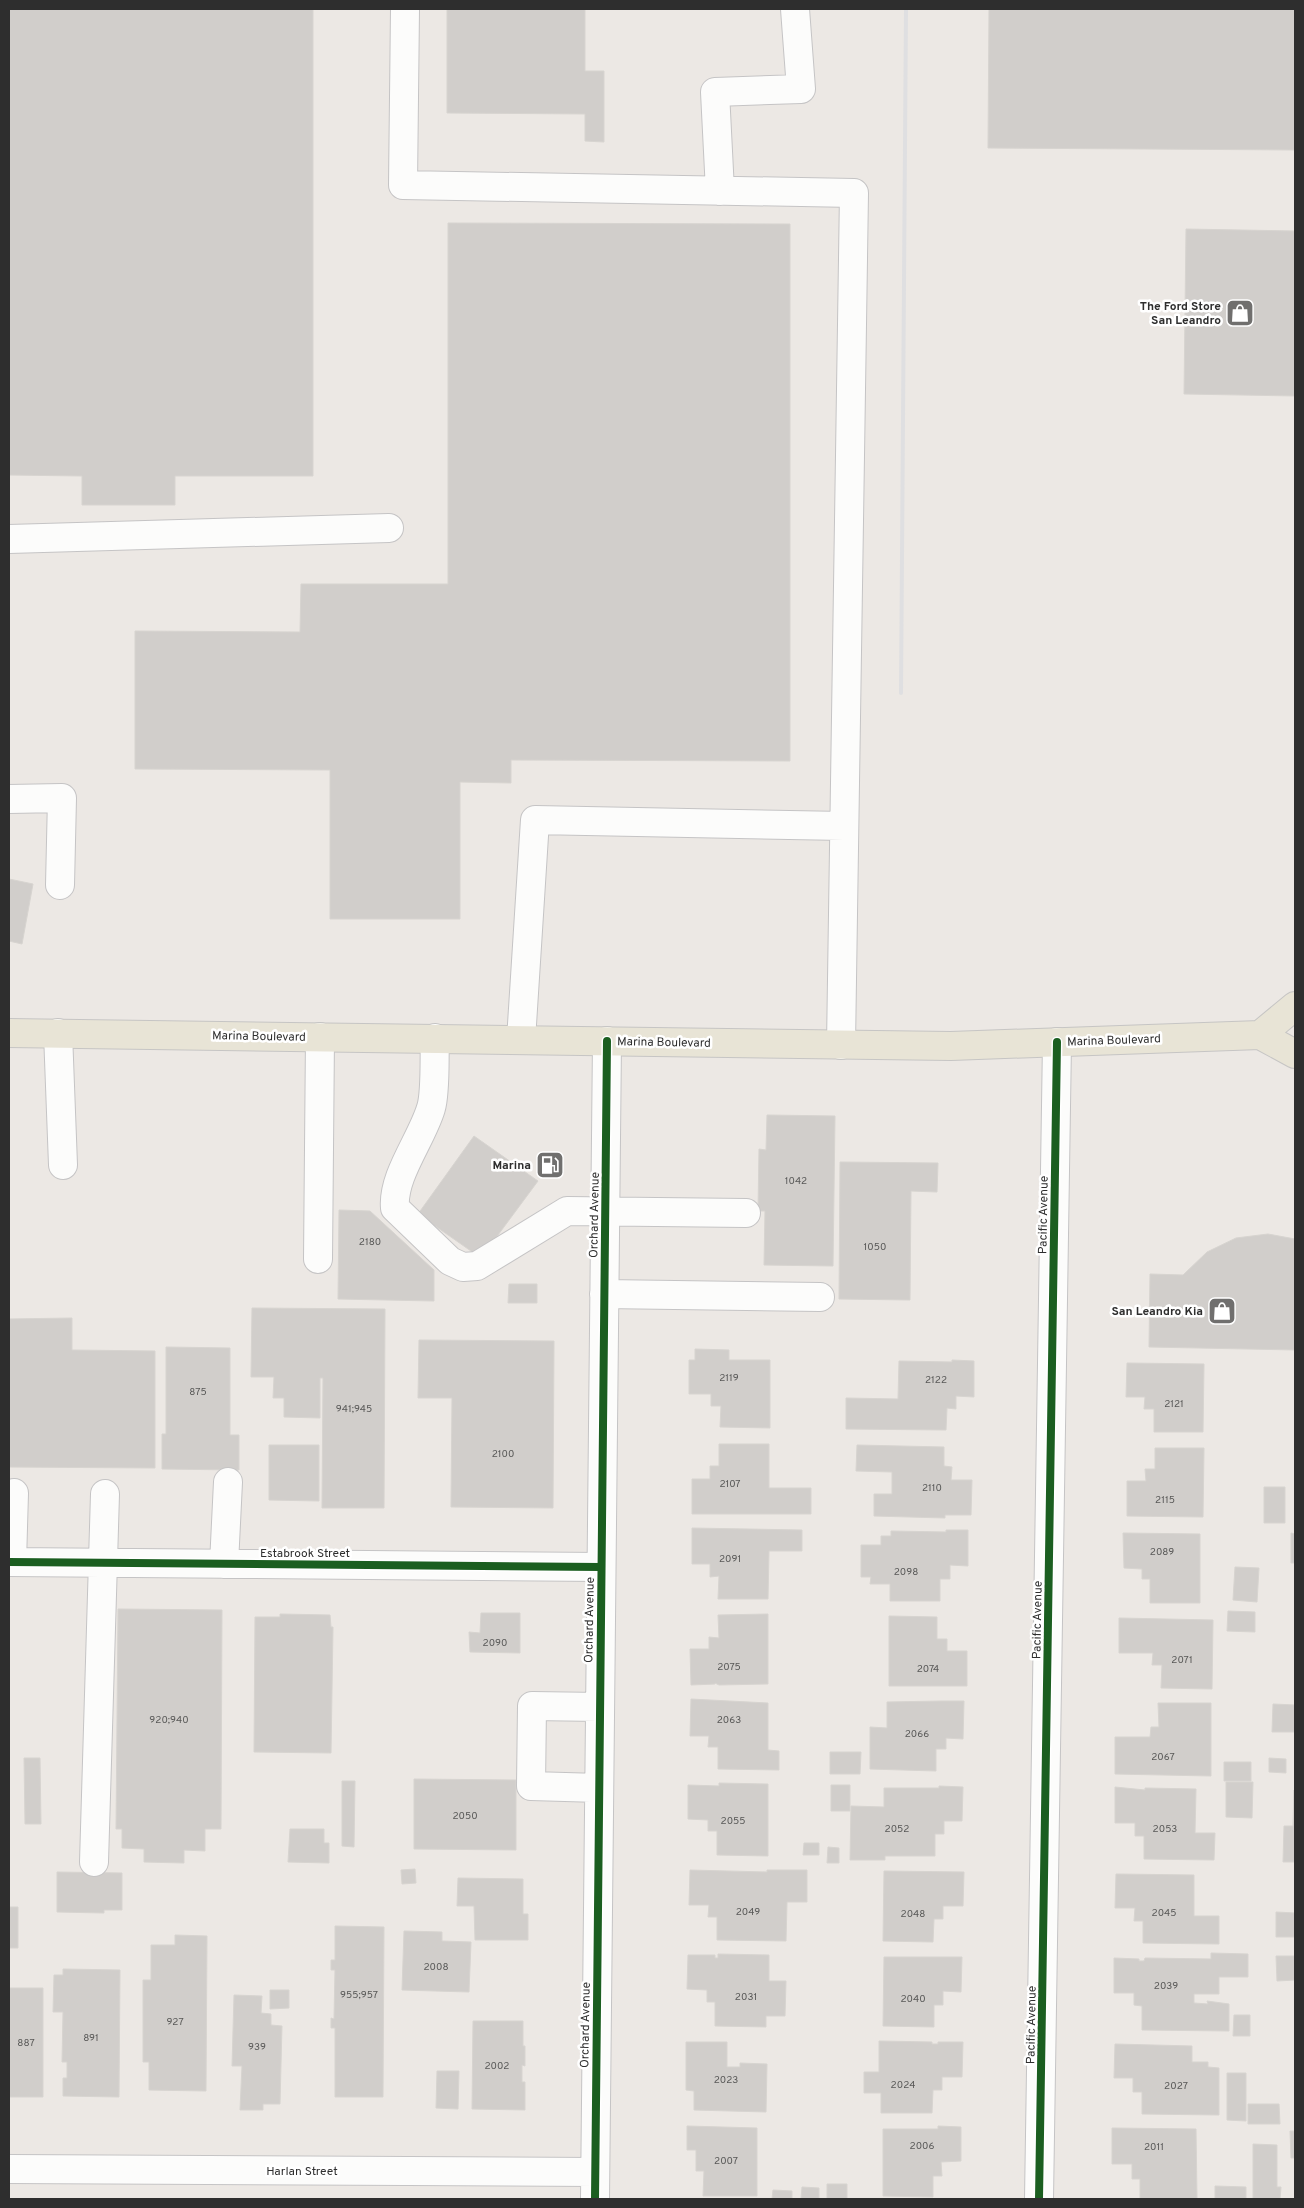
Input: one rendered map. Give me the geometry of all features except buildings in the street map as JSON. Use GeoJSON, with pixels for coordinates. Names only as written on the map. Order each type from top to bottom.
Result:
{"type":"FeatureCollection","features":[{"type":"Feature","properties":{"kind":"main road"},"geometry":{"type":"LineString","coordinates":[[1295,1006],[1260,1035],[1295,1054]]}},
{"type":"Feature","properties":{"kind":"main road","name":"Marina Boulevard"},"geometry":{"type":"LineString","coordinates":[[9,1033],[950,1046],[1260,1035]]}},
{"type":"Feature","properties":{"kind":"street"},"geometry":{"type":"LineString","coordinates":[[405,9],[404,185],[854,193],[841,1045]]}},
{"type":"Feature","properties":{"kind":"street"},"geometry":{"type":"LineString","coordinates":[[720,191],[715,92],[801,89],[796,9]]}},
{"type":"Feature","properties":{"kind":"street"},"geometry":{"type":"LineString","coordinates":[[9,540],[389,528]]}},
{"type":"Feature","properties":{"kind":"street"},"geometry":{"type":"LineString","coordinates":[[9,798],[62,798],[60,886]]}},
{"type":"Feature","properties":{"kind":"street"},"geometry":{"type":"LineString","coordinates":[[521,1040],[535,820],[844,826]]}},
{"type":"Feature","properties":{"kind":"street"},"geometry":{"type":"LineString","coordinates":[[58,1033],[63,1165]]}},
{"type":"Feature","properties":{"kind":"street"},"geometry":{"type":"LineString","coordinates":[[318,1259],[320,1037]]}},
{"type":"Feature","properties":{"kind":"street"},"geometry":{"type":"LineString","coordinates":[[436,1038],[432,1107],[394,1199],[395,1208],[450,1260],[463,1267],[477,1266],[567,1211],[746,1213]]}},
{"type":"Feature","properties":{"kind":"street","name":"Orchard Avenue"},"geometry":{"type":"LineString","coordinates":[[595,2199],[607,1041]]}},
{"type":"Feature","properties":{"kind":"street","name":"Pacific Avenue"},"geometry":{"type":"LineString","coordinates":[[1039,2199],[1057,1042]]}},
{"type":"Feature","properties":{"kind":"street"},"geometry":{"type":"LineString","coordinates":[[604,1294],[820,1297]]}},
{"type":"Feature","properties":{"kind":"street"},"geometry":{"type":"LineString","coordinates":[[224,1564],[228,1482]]}},
{"type":"Feature","properties":{"kind":"street"},"geometry":{"type":"LineString","coordinates":[[10,1562],[14,1493]]}},
{"type":"Feature","properties":{"kind":"street"},"geometry":{"type":"LineString","coordinates":[[94,1862],[105,1494]]}},
{"type":"Feature","properties":{"kind":"street","name":"Estabrook Street"},"geometry":{"type":"LineString","coordinates":[[10,1562],[601,1567]]}},
{"type":"Feature","properties":{"kind":"street"},"geometry":{"type":"LineString","coordinates":[[599,1788],[531,1786],[532,1706],[600,1706]]}},
{"type":"Feature","properties":{"kind":"street","name":"Harlan Street"},"geometry":{"type":"LineString","coordinates":[[9,2169],[595,2172]]}},
{"type":"Feature","properties":{"kind":"railway"},"geometry":{"type":"LineString","coordinates":[[901,693],[906,9]]}},
{"type":"Feature","properties":{"kind":"cycle path"},"geometry":{"type":"LineString","coordinates":[[595,2199],[607,1041]]}},
{"type":"Feature","properties":{"kind":"cycle path"},"geometry":{"type":"LineString","coordinates":[[1039,2199],[1057,1042]]}},
{"type":"Feature","properties":{"kind":"cycle path"},"geometry":{"type":"LineString","coordinates":[[9,1562],[601,1567]]}},
{"type":"Feature","properties":{"kind":"place","name":"The Ford Store San Leandro"},"geometry":{"type":"Point","coordinates":[1240,313]}},
{"type":"Feature","properties":{"kind":"place","name":"Marina"},"geometry":{"type":"Point","coordinates":[550,1165]}},
{"type":"Feature","properties":{"kind":"place","name":"San Leandro Kia"},"geometry":{"type":"Point","coordinates":[1222,1311]}}]}
